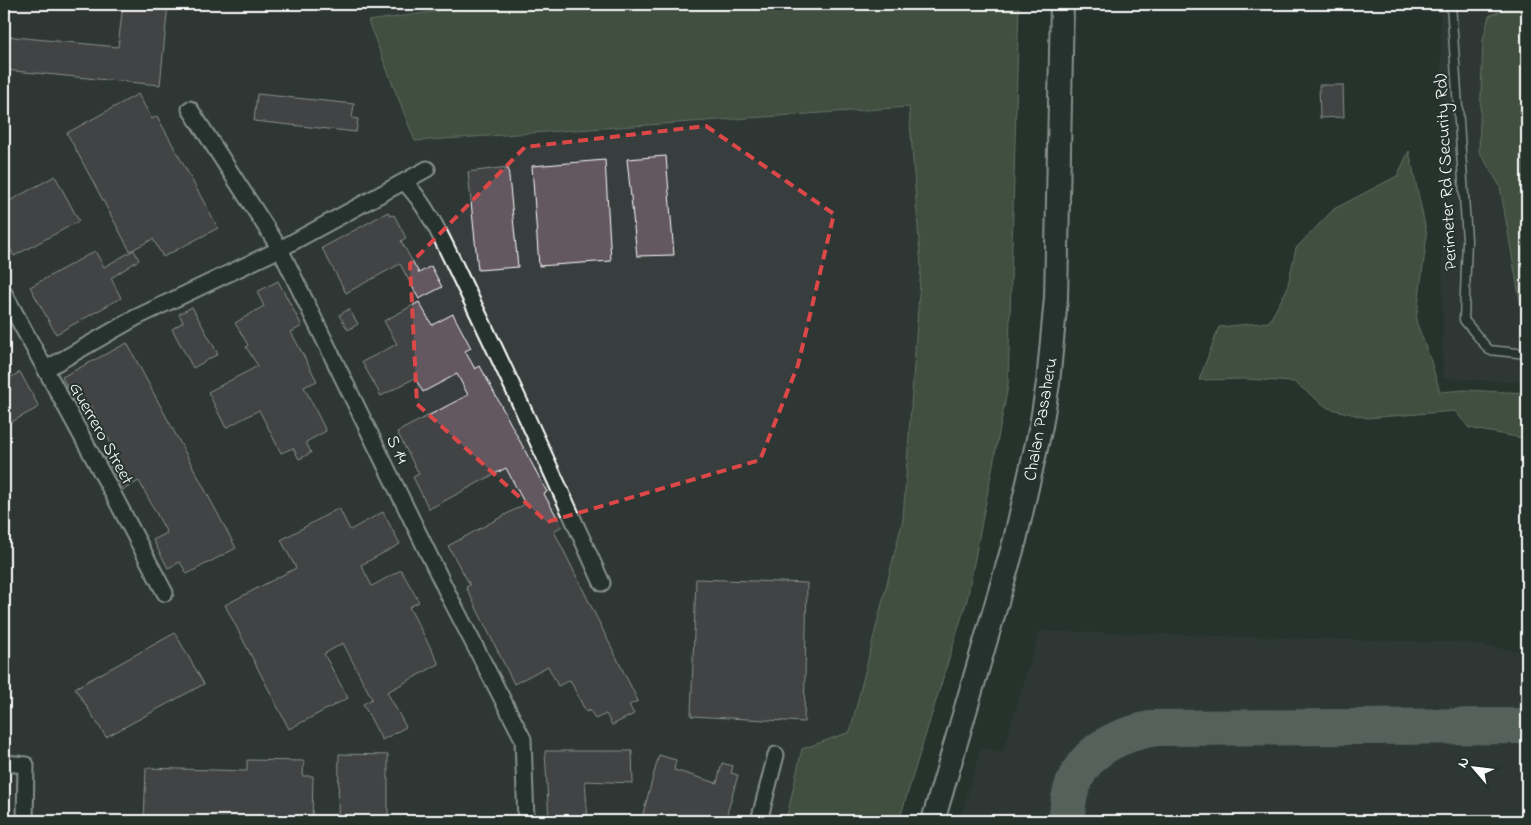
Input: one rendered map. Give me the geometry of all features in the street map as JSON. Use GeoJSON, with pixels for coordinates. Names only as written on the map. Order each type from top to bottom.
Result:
{"type":"FeatureCollection","features":[{"type":"Feature","properties":{"kind":"main road","name":"Chalan Pasaheru"},"geometry":{"type":"LineString","coordinates":[[933,821],[1015,540],[1041,426],[1048,383],[1056,298],[1062,4]]}},
{"type":"Feature","properties":{"kind":"street","name":"S 14"},"geometry":{"type":"LineString","coordinates":[[190,109],[280,249],[450,598],[523,739],[526,821]]}},
{"type":"Feature","properties":{"kind":"street"},"geometry":{"type":"LineString","coordinates":[[46,369],[135,318],[280,249],[427,169]]}},
{"type":"Feature","properties":{"kind":"street"},"geometry":{"type":"LineString","coordinates":[[404,182],[414,191],[440,235],[506,371],[602,583]]}},
{"type":"Feature","properties":{"kind":"street","name":"Guerrero Street"},"geometry":{"type":"LineString","coordinates":[[4,293],[165,593]]}},
{"type":"Feature","properties":{"kind":"street"},"geometry":{"type":"LineString","coordinates":[[759,821],[776,755]]}},
{"type":"Feature","properties":{"kind":"street"},"geometry":{"type":"LineString","coordinates":[[4,763],[26,764],[25,821]]}},
{"type":"Feature","properties":{"kind":"lane","name":"Perimeter Rd (Security Rd)"},"geometry":{"type":"LineString","coordinates":[[1451,4],[1467,240],[1464,320],[1488,350],[1527,354]]}},
{"type":"Feature","properties":{"kind":"highlighted area"},"geometry":{"type":"Polygon","coordinates":[[[706,126],[834,214],[798,365],[760,460],[547,522],[417,404],[410,264],[525,147],[706,126]]]}},
{"type":"Feature","properties":{"kind":"shaded area"},"geometry":{"type":"Polygon","coordinates":[[[4,4],[489,4],[368,21],[415,141],[909,107],[921,267],[903,519],[850,732],[802,749],[786,821],[4,821],[4,4]]]}},
{"type":"Feature","properties":{"kind":"shaded area"},"geometry":{"type":"Polygon","coordinates":[[[1439,4],[1527,4],[1527,383],[1443,378],[1441,37],[1439,4]]]}},
{"type":"Feature","properties":{"kind":"shaded area"},"geometry":{"type":"Polygon","coordinates":[[[1040,631],[1466,643],[1527,653],[1527,821],[960,821],[981,748],[1003,752],[1040,631]]]}},
{"type":"Feature","properties":{"kind":"green space"},"geometry":{"type":"Polygon","coordinates":[[[489,4],[1019,4],[1008,386],[967,600],[899,821],[786,821],[802,749],[850,732],[903,519],[921,267],[909,107],[415,141],[368,21],[489,4]]]}},
{"type":"Feature","properties":{"kind":"green space"},"geometry":{"type":"Polygon","coordinates":[[[1517,4],[1527,4],[1527,317],[1520,301],[1500,186],[1479,151],[1483,40],[1489,16],[1517,4]]]}},
{"type":"Feature","properties":{"kind":"green space"},"geometry":{"type":"Polygon","coordinates":[[[1409,151],[1427,235],[1416,321],[1440,392],[1464,390],[1527,393],[1527,439],[1469,428],[1455,411],[1367,418],[1328,408],[1294,382],[1245,379],[1199,380],[1219,327],[1269,322],[1287,289],[1296,248],[1334,209],[1397,176],[1409,151]]]}},
{"type":"Feature","properties":{"kind":"building"},"geometry":{"type":"Polygon","coordinates":[[[123,4],[168,4],[160,85],[4,70],[4,36],[118,47],[123,4]]]}},
{"type":"Feature","properties":{"kind":"building"},"geometry":{"type":"Polygon","coordinates":[[[1319,85],[1343,85],[1344,117],[1320,118],[1319,85]]]}},
{"type":"Feature","properties":{"kind":"building"},"geometry":{"type":"Polygon","coordinates":[[[138,94],[152,119],[157,116],[218,228],[163,257],[153,239],[130,251],[67,133],[138,94]]]}},
{"type":"Feature","properties":{"kind":"building"},"geometry":{"type":"Polygon","coordinates":[[[257,94],[354,104],[352,118],[358,119],[356,132],[254,121],[257,94]]]}},
{"type":"Feature","properties":{"kind":"building"},"geometry":{"type":"Polygon","coordinates":[[[666,156],[674,255],[637,256],[627,159],[666,156]]]}},
{"type":"Feature","properties":{"kind":"building"},"geometry":{"type":"Polygon","coordinates":[[[605,160],[611,261],[539,266],[532,166],[605,160]]]}},
{"type":"Feature","properties":{"kind":"building"},"geometry":{"type":"Polygon","coordinates":[[[508,167],[518,267],[478,270],[468,172],[508,167]]]}},
{"type":"Feature","properties":{"kind":"building"},"geometry":{"type":"Polygon","coordinates":[[[55,176],[79,221],[14,256],[4,237],[4,204],[55,176]]]}},
{"type":"Feature","properties":{"kind":"building"},"geometry":{"type":"Polygon","coordinates":[[[388,212],[391,216],[394,215],[406,238],[401,241],[419,273],[431,266],[442,287],[419,299],[400,264],[346,293],[322,248],[388,212]]]}},
{"type":"Feature","properties":{"kind":"building"},"geometry":{"type":"Polygon","coordinates":[[[134,250],[139,260],[111,278],[121,298],[56,334],[30,287],[95,251],[104,267],[134,250]]]}},
{"type":"Feature","properties":{"kind":"building"},"geometry":{"type":"Polygon","coordinates":[[[278,281],[302,326],[291,332],[317,381],[304,387],[326,431],[306,442],[311,453],[299,459],[293,448],[281,453],[259,410],[226,428],[208,392],[258,366],[246,347],[248,345],[235,323],[264,306],[257,292],[278,281]]]}},
{"type":"Feature","properties":{"kind":"building"},"geometry":{"type":"Polygon","coordinates":[[[419,302],[432,325],[453,314],[471,348],[465,351],[475,369],[480,366],[547,492],[544,494],[562,526],[554,531],[638,701],[629,705],[634,714],[612,725],[606,714],[595,719],[590,710],[586,712],[570,680],[558,686],[548,666],[514,684],[466,587],[470,585],[448,546],[525,504],[506,468],[429,509],[413,477],[419,474],[397,432],[468,395],[457,374],[423,392],[415,378],[381,396],[362,362],[397,344],[384,321],[419,302]]]}},
{"type":"Feature","properties":{"kind":"building"},"geometry":{"type":"Polygon","coordinates":[[[192,307],[218,354],[193,368],[172,329],[183,322],[179,314],[192,307]]]}},
{"type":"Feature","properties":{"kind":"building"},"geometry":{"type":"Polygon","coordinates":[[[349,309],[358,324],[348,330],[339,315],[349,309]]]}},
{"type":"Feature","properties":{"kind":"building"},"geometry":{"type":"Polygon","coordinates":[[[127,343],[236,548],[187,574],[180,562],[168,568],[153,540],[167,533],[139,481],[123,490],[105,457],[115,451],[91,406],[80,412],[62,377],[127,343]]]}},
{"type":"Feature","properties":{"kind":"building"},"geometry":{"type":"Polygon","coordinates":[[[20,372],[39,407],[4,426],[4,381],[20,372]]]}},
{"type":"Feature","properties":{"kind":"building"},"geometry":{"type":"Polygon","coordinates":[[[339,508],[350,530],[383,512],[400,544],[361,565],[372,586],[401,570],[419,602],[409,607],[439,664],[387,692],[406,727],[382,740],[363,704],[372,699],[343,643],[324,654],[348,698],[289,729],[225,605],[296,568],[281,540],[339,508]]]}},
{"type":"Feature","properties":{"kind":"building"},"geometry":{"type":"Polygon","coordinates":[[[696,579],[807,583],[804,722],[691,716],[696,579]]]}},
{"type":"Feature","properties":{"kind":"building"},"geometry":{"type":"Polygon","coordinates":[[[175,633],[204,684],[106,737],[75,688],[175,633]]]}},
{"type":"Feature","properties":{"kind":"building"},"geometry":{"type":"Polygon","coordinates":[[[545,751],[632,751],[633,783],[585,781],[588,821],[549,821],[545,751]]]}},
{"type":"Feature","properties":{"kind":"building"},"geometry":{"type":"Polygon","coordinates":[[[339,754],[388,755],[388,821],[338,821],[339,754]]]}},
{"type":"Feature","properties":{"kind":"building"},"geometry":{"type":"Polygon","coordinates":[[[659,755],[676,760],[674,770],[717,783],[722,763],[733,766],[731,773],[738,775],[725,821],[641,821],[659,755]]]}},
{"type":"Feature","properties":{"kind":"building"},"geometry":{"type":"Polygon","coordinates":[[[247,760],[304,761],[303,776],[313,776],[312,821],[144,821],[146,768],[247,771],[247,760]]]}},
{"type":"Feature","properties":{"kind":"taxiway"},"geometry":{"type":"LineString","coordinates":[[1067,821],[1073,783],[1081,768],[1092,756],[1120,738],[1156,728],[1527,726]]}}]}
